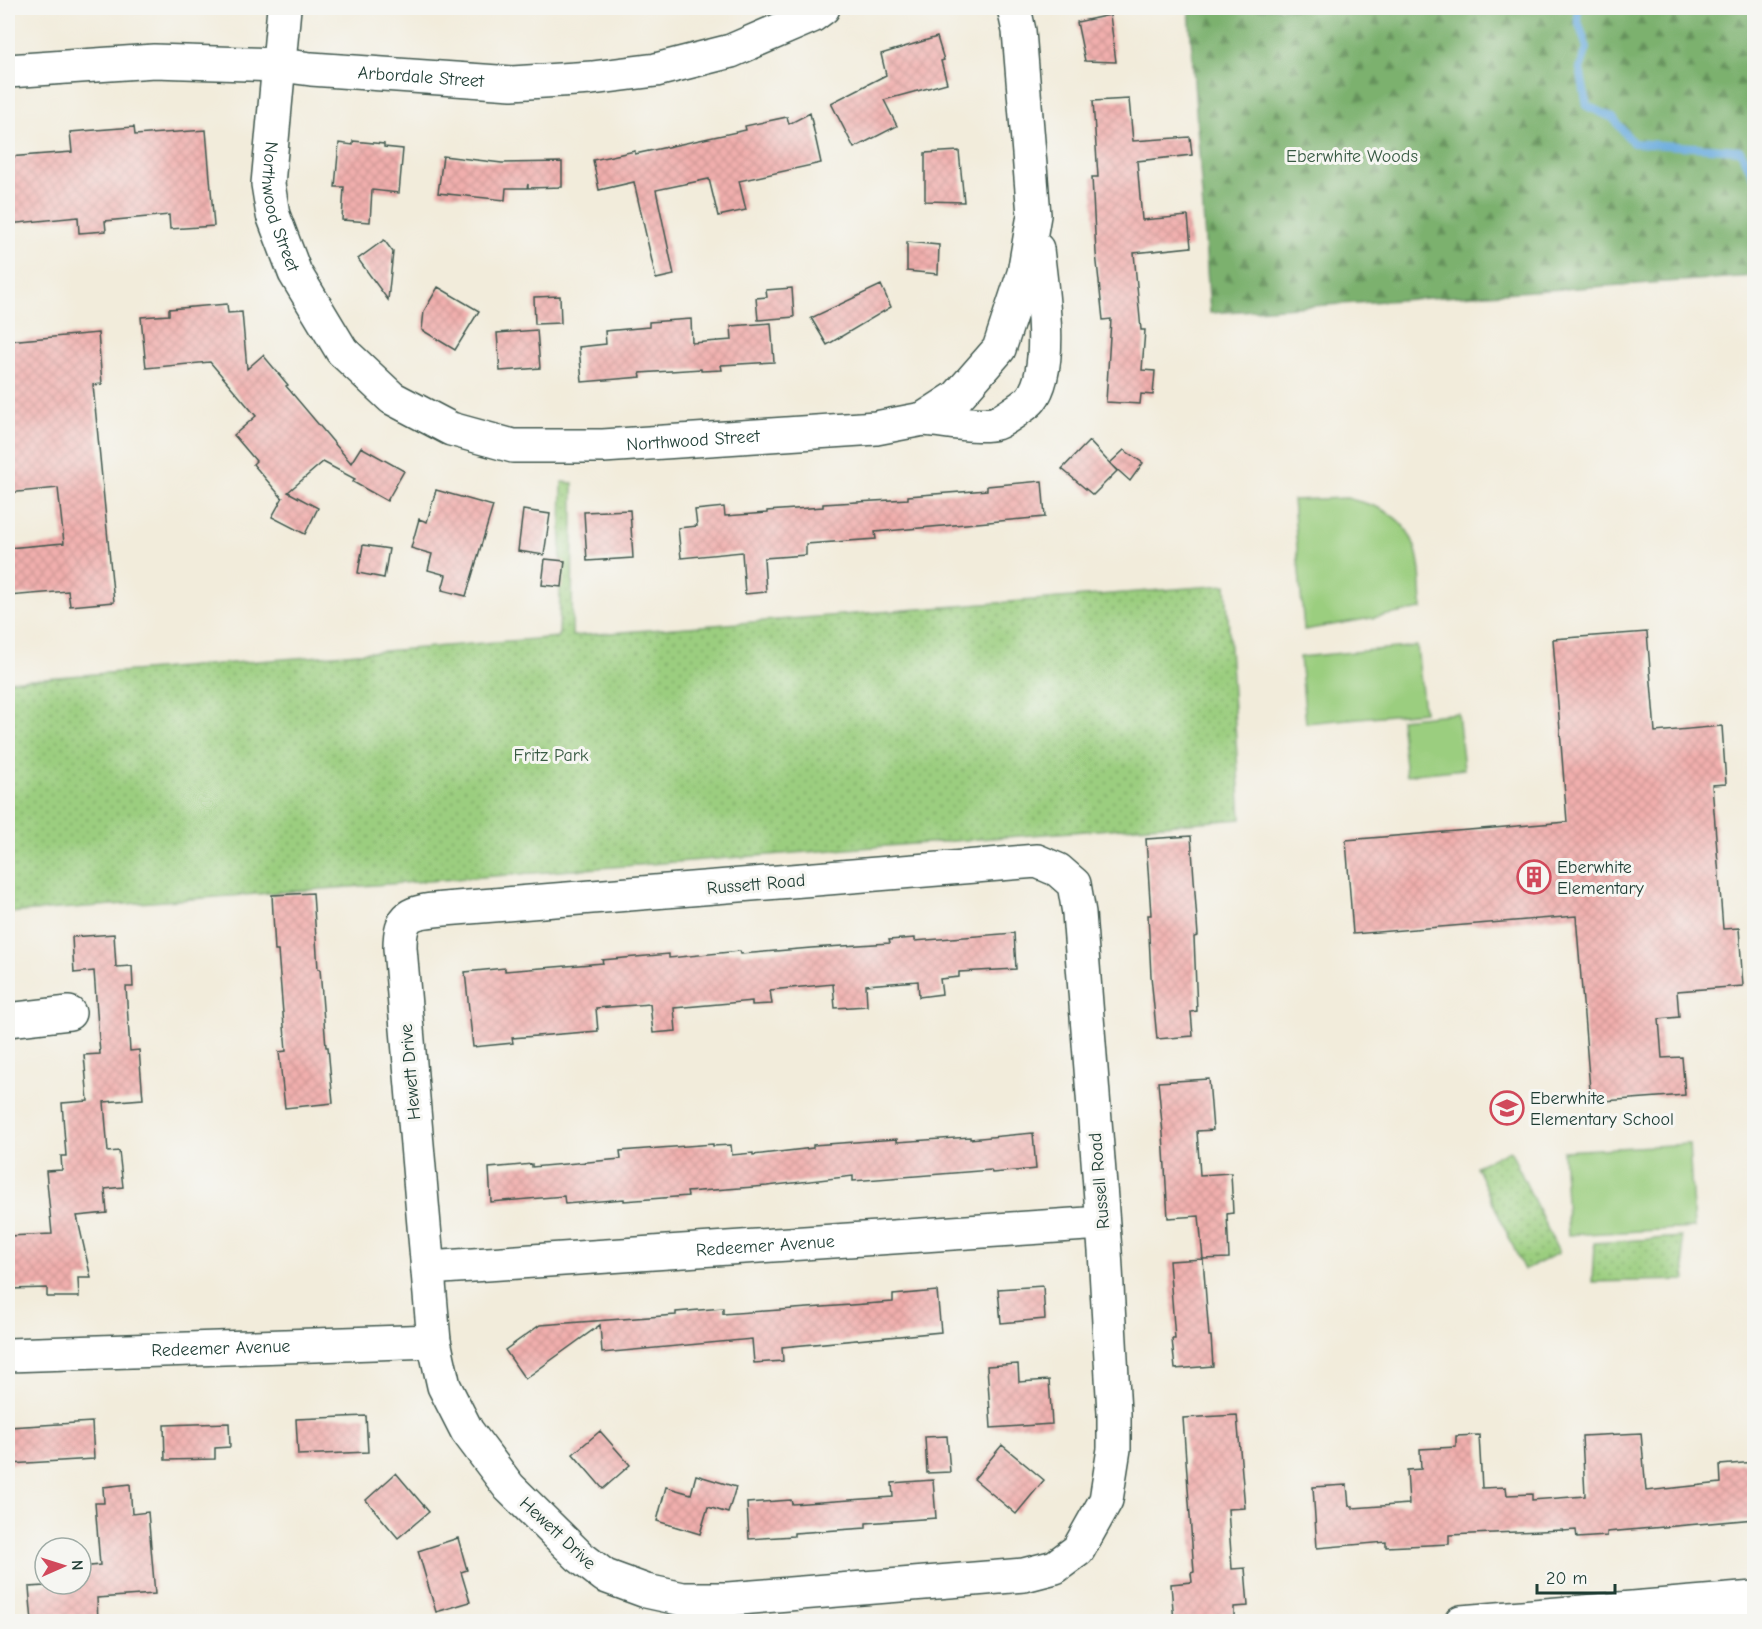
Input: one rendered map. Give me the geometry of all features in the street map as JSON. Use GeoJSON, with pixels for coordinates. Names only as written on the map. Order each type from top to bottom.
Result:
{"type":"FeatureCollection","features":[{"type":"Feature","properties":{"kind":"street","name":"Northwood Street"},"geometry":{"type":"LineString","coordinates":[[284,8],[268,184],[273,215],[295,273],[342,351],[392,398],[451,429],[513,446],[603,446],[876,428],[923,418],[957,397],[999,350],[1024,273],[1034,215],[1019,31],[1014,8]]}},
{"type":"Feature","properties":{"kind":"street","name":"Arbordale Street"},"geometry":{"type":"LineString","coordinates":[[8,71],[154,60],[280,65],[512,83],[592,78],[656,70],[731,51],[812,16],[823,8]]}},
{"type":"Feature","properties":{"kind":"street"},"geometry":{"type":"LineString","coordinates":[[923,418],[982,424],[996,423],[1009,417],[1031,399],[1043,368],[1045,324],[1034,215]]}},
{"type":"Feature","properties":{"kind":"street","name":"Russett Road"},"geometry":{"type":"LineString","coordinates":[[403,921],[416,912],[433,910],[1037,861],[1058,870],[1074,884],[1079,913]]}},
{"type":"Feature","properties":{"kind":"street","name":"Russell Road"},"geometry":{"type":"LineString","coordinates":[[1079,913],[1114,1402],[1114,1449]]}},
{"type":"Feature","properties":{"kind":"street","name":"Hewett Drive"},"geometry":{"type":"LineString","coordinates":[[403,921],[399,948],[434,1341],[444,1386],[468,1431],[509,1487],[579,1556],[605,1576],[646,1591],[683,1599],[728,1599],[1024,1575],[1054,1568],[1078,1550],[1106,1500],[1114,1449]]}},
{"type":"Feature","properties":{"kind":"street"},"geometry":{"type":"LineString","coordinates":[[8,1020],[69,1013]]}},
{"type":"Feature","properties":{"kind":"street","name":"Redeemer Avenue"},"geometry":{"type":"LineString","coordinates":[[428,1268],[1102,1223]]}},
{"type":"Feature","properties":{"kind":"street","name":"Redeemer Avenue"},"geometry":{"type":"LineString","coordinates":[[8,1356],[434,1341]]}},
{"type":"Feature","properties":{"kind":"street"},"geometry":{"type":"LineString","coordinates":[[1461,1622],[1755,1598]]}},
{"type":"Feature","properties":{"kind":"green space","name":"Eberwhite Woods"},"geometry":{"type":"Polygon","coordinates":[[[1189,8],[1754,8],[1754,276],[1210,313],[1189,8]]]}},
{"type":"Feature","properties":{"kind":"green space","name":"Fritz Park"},"geometry":{"type":"Polygon","coordinates":[[[562,482],[573,483],[572,636],[1226,585],[1241,819],[8,913],[8,681],[559,637],[562,482]]]}},
{"type":"Feature","properties":{"kind":"green space"},"geometry":{"type":"Polygon","coordinates":[[[1347,498],[1383,510],[1406,529],[1417,553],[1422,609],[1304,630],[1293,500],[1347,498]]]}},
{"type":"Feature","properties":{"kind":"green space"},"geometry":{"type":"Polygon","coordinates":[[[1417,646],[1424,712],[1306,723],[1300,657],[1417,646]]]}},
{"type":"Feature","properties":{"kind":"green space"},"geometry":{"type":"Polygon","coordinates":[[[1458,713],[1464,769],[1406,775],[1400,719],[1458,713]]]}},
{"type":"Feature","properties":{"kind":"green space"},"geometry":{"type":"Polygon","coordinates":[[[1689,1144],[1694,1228],[1568,1235],[1563,1151],[1689,1144]]]}},
{"type":"Feature","properties":{"kind":"green space"},"geometry":{"type":"Polygon","coordinates":[[[1510,1150],[1559,1253],[1524,1270],[1476,1166],[1510,1150]]]}},
{"type":"Feature","properties":{"kind":"green space"},"geometry":{"type":"Polygon","coordinates":[[[1681,1237],[1686,1280],[1592,1282],[1594,1243],[1681,1237]]]}},
{"type":"Feature","properties":{"kind":"building"},"geometry":{"type":"Polygon","coordinates":[[[1110,15],[1116,62],[1085,61],[1077,22],[1110,15]]]}},
{"type":"Feature","properties":{"kind":"building"},"geometry":{"type":"Polygon","coordinates":[[[937,37],[944,60],[941,61],[947,83],[884,100],[897,126],[854,148],[831,103],[886,75],[881,54],[937,37]]]}},
{"type":"Feature","properties":{"kind":"building"},"geometry":{"type":"Polygon","coordinates":[[[1129,99],[1133,141],[1190,137],[1192,155],[1137,161],[1142,220],[1188,216],[1191,247],[1134,253],[1141,330],[1145,330],[1142,370],[1155,371],[1153,395],[1141,394],[1140,404],[1106,402],[1111,319],[1103,320],[1096,253],[1092,177],[1098,177],[1093,101],[1129,99]]]}},
{"type":"Feature","properties":{"kind":"building"},"geometry":{"type":"Polygon","coordinates":[[[810,113],[821,163],[739,181],[746,210],[718,216],[709,179],[656,190],[674,275],[656,279],[634,182],[599,190],[593,160],[635,151],[635,154],[746,130],[745,126],[787,117],[789,124],[810,113]]]}},
{"type":"Feature","properties":{"kind":"building"},"geometry":{"type":"Polygon","coordinates":[[[134,127],[135,135],[206,130],[214,226],[170,229],[169,215],[105,221],[106,231],[79,233],[78,217],[8,224],[8,157],[72,152],[70,132],[134,127]]]}},
{"type":"Feature","properties":{"kind":"building"},"geometry":{"type":"Polygon","coordinates":[[[353,141],[384,144],[384,147],[403,149],[399,193],[372,190],[370,222],[342,220],[344,187],[335,187],[339,143],[353,145],[353,141]]]}},
{"type":"Feature","properties":{"kind":"building"},"geometry":{"type":"Polygon","coordinates":[[[959,151],[964,202],[925,201],[925,153],[959,151]]]}},
{"type":"Feature","properties":{"kind":"building"},"geometry":{"type":"Polygon","coordinates":[[[443,156],[502,163],[562,162],[562,187],[528,188],[528,184],[527,188],[506,188],[505,200],[438,193],[443,156]]]}},
{"type":"Feature","properties":{"kind":"building"},"geometry":{"type":"Polygon","coordinates":[[[384,240],[393,252],[388,300],[358,259],[384,240]]]}},
{"type":"Feature","properties":{"kind":"building"},"geometry":{"type":"Polygon","coordinates":[[[907,242],[939,245],[938,274],[907,271],[907,242]]]}},
{"type":"Feature","properties":{"kind":"building"},"geometry":{"type":"Polygon","coordinates":[[[881,285],[891,307],[827,345],[811,318],[881,285]]]}},
{"type":"Feature","properties":{"kind":"building"},"geometry":{"type":"Polygon","coordinates":[[[438,287],[479,311],[455,350],[422,330],[424,311],[438,287]]]}},
{"type":"Feature","properties":{"kind":"building"},"geometry":{"type":"Polygon","coordinates":[[[792,288],[794,317],[758,320],[756,298],[767,297],[766,290],[792,288]]]}},
{"type":"Feature","properties":{"kind":"building"},"geometry":{"type":"Polygon","coordinates":[[[560,296],[561,323],[535,324],[534,297],[560,296]]]}},
{"type":"Feature","properties":{"kind":"building"},"geometry":{"type":"Polygon","coordinates":[[[227,304],[228,313],[242,312],[247,369],[263,355],[351,463],[361,447],[404,471],[387,501],[353,482],[355,479],[323,462],[288,492],[318,508],[305,534],[272,517],[283,497],[253,464],[256,461],[234,435],[256,416],[210,362],[146,368],[141,317],[169,315],[169,309],[227,304]]]}},
{"type":"Feature","properties":{"kind":"building"},"geometry":{"type":"Polygon","coordinates":[[[691,319],[692,343],[732,340],[731,326],[771,323],[774,362],[721,365],[722,370],[640,373],[641,377],[582,382],[579,347],[606,344],[605,331],[649,327],[649,322],[691,319]]]}},
{"type":"Feature","properties":{"kind":"building"},"geometry":{"type":"Polygon","coordinates":[[[537,330],[540,368],[500,371],[497,333],[537,330]]]}},
{"type":"Feature","properties":{"kind":"building"},"geometry":{"type":"Polygon","coordinates":[[[98,333],[102,384],[93,385],[114,602],[70,606],[68,591],[8,596],[8,548],[64,543],[58,488],[8,493],[8,341],[98,333]]]}},
{"type":"Feature","properties":{"kind":"building"},"geometry":{"type":"Polygon","coordinates":[[[1089,441],[1117,471],[1093,495],[1062,469],[1089,441]]]}},
{"type":"Feature","properties":{"kind":"building"},"geometry":{"type":"Polygon","coordinates":[[[1124,450],[1143,463],[1130,481],[1110,463],[1124,450]]]}},
{"type":"Feature","properties":{"kind":"building"},"geometry":{"type":"Polygon","coordinates":[[[1042,481],[1045,517],[875,532],[876,539],[806,544],[806,555],[764,558],[766,592],[745,594],[742,552],[681,558],[678,528],[697,526],[695,510],[724,507],[725,516],[767,513],[767,511],[823,507],[823,504],[908,499],[908,496],[987,490],[987,486],[1042,481]]]}},
{"type":"Feature","properties":{"kind":"building"},"geometry":{"type":"Polygon","coordinates":[[[436,490],[493,506],[466,596],[442,590],[446,575],[428,570],[432,554],[411,548],[419,519],[427,522],[436,490]]]}},
{"type":"Feature","properties":{"kind":"building"},"geometry":{"type":"Polygon","coordinates":[[[523,510],[550,514],[544,555],[518,551],[523,510]]]}},
{"type":"Feature","properties":{"kind":"building"},"geometry":{"type":"Polygon","coordinates":[[[630,510],[633,558],[587,561],[584,512],[630,510]]]}},
{"type":"Feature","properties":{"kind":"building"},"geometry":{"type":"Polygon","coordinates":[[[363,545],[389,549],[384,578],[358,573],[363,545]]]}},
{"type":"Feature","properties":{"kind":"building"},"geometry":{"type":"Polygon","coordinates":[[[545,559],[565,561],[562,587],[542,585],[545,559]]]}},
{"type":"Feature","properties":{"kind":"building","name":"Eberwhite Elementary"},"geometry":{"type":"Polygon","coordinates":[[[1647,632],[1655,732],[1722,726],[1726,784],[1712,785],[1723,929],[1739,928],[1743,986],[1677,991],[1679,1017],[1659,1019],[1662,1058],[1682,1057],[1685,1095],[1591,1102],[1576,916],[1353,934],[1346,840],[1567,822],[1553,639],[1647,632]]]}},
{"type":"Feature","properties":{"kind":"building"},"geometry":{"type":"Polygon","coordinates":[[[1191,836],[1198,936],[1194,937],[1197,1011],[1191,1012],[1193,1036],[1157,1039],[1151,976],[1148,915],[1151,915],[1146,839],[1191,836]]]}},
{"type":"Feature","properties":{"kind":"building"},"geometry":{"type":"Polygon","coordinates":[[[313,893],[318,969],[320,969],[333,1103],[285,1108],[279,1052],[286,1051],[278,951],[275,951],[272,895],[313,893]]]}},
{"type":"Feature","properties":{"kind":"building"},"geometry":{"type":"Polygon","coordinates":[[[1014,933],[1016,969],[959,972],[959,977],[940,979],[942,994],[919,997],[918,981],[866,985],[867,1006],[835,1008],[833,984],[770,990],[772,1004],[752,1005],[752,1001],[674,1008],[676,1031],[653,1033],[650,1004],[596,1008],[598,1031],[512,1038],[513,1043],[473,1047],[465,972],[603,963],[602,960],[669,954],[669,958],[740,951],[741,954],[890,943],[889,940],[915,938],[915,941],[1014,933]]]}},
{"type":"Feature","properties":{"kind":"building"},"geometry":{"type":"Polygon","coordinates":[[[114,934],[116,967],[132,966],[133,987],[126,987],[130,1051],[139,1050],[143,1099],[104,1102],[108,1152],[119,1151],[123,1187],[105,1189],[107,1213],[77,1216],[91,1278],[78,1278],[79,1297],[47,1297],[47,1288],[10,1289],[8,1236],[52,1234],[46,1171],[62,1170],[61,1156],[66,1156],[62,1103],[88,1101],[84,1055],[100,1054],[94,971],[74,973],[72,937],[114,934]]]}},
{"type":"Feature","properties":{"kind":"building"},"geometry":{"type":"Polygon","coordinates":[[[1209,1079],[1213,1130],[1197,1131],[1200,1175],[1231,1173],[1233,1213],[1227,1214],[1229,1258],[1203,1259],[1199,1216],[1168,1218],[1158,1082],[1209,1079]]]}},
{"type":"Feature","properties":{"kind":"building"},"geometry":{"type":"Polygon","coordinates":[[[1033,1133],[1036,1169],[992,1173],[991,1170],[853,1181],[853,1176],[687,1192],[688,1196],[624,1201],[624,1199],[565,1204],[564,1196],[491,1202],[489,1168],[532,1164],[532,1167],[621,1159],[620,1151],[713,1144],[713,1146],[731,1145],[732,1155],[753,1153],[753,1155],[813,1148],[813,1145],[897,1139],[897,1142],[970,1137],[970,1139],[1033,1133]]]}},
{"type":"Feature","properties":{"kind":"building"},"geometry":{"type":"Polygon","coordinates":[[[1203,1259],[1213,1366],[1175,1369],[1169,1261],[1203,1259]]]}},
{"type":"Feature","properties":{"kind":"building"},"geometry":{"type":"Polygon","coordinates":[[[1043,1286],[1045,1319],[1001,1323],[998,1289],[1043,1286]]]}},
{"type":"Feature","properties":{"kind":"building"},"geometry":{"type":"Polygon","coordinates":[[[937,1291],[941,1332],[782,1347],[783,1361],[754,1363],[752,1339],[602,1353],[600,1325],[525,1379],[505,1350],[540,1325],[676,1315],[676,1312],[723,1308],[723,1314],[893,1302],[893,1295],[937,1291]]]}},
{"type":"Feature","properties":{"kind":"building"},"geometry":{"type":"Polygon","coordinates":[[[1018,1364],[1019,1382],[1049,1380],[1052,1424],[991,1428],[987,1366],[1018,1364]]]}},
{"type":"Feature","properties":{"kind":"building"},"geometry":{"type":"Polygon","coordinates":[[[1237,1415],[1245,1508],[1228,1509],[1232,1569],[1245,1568],[1248,1606],[1234,1607],[1234,1617],[1174,1622],[1171,1584],[1192,1582],[1191,1573],[1194,1572],[1183,1418],[1237,1415]]]}},
{"type":"Feature","properties":{"kind":"building"},"geometry":{"type":"Polygon","coordinates":[[[366,1416],[368,1452],[298,1455],[296,1419],[366,1416]]]}},
{"type":"Feature","properties":{"kind":"building"},"geometry":{"type":"Polygon","coordinates":[[[92,1422],[94,1459],[10,1464],[9,1427],[92,1422]]]}},
{"type":"Feature","properties":{"kind":"building"},"geometry":{"type":"Polygon","coordinates":[[[229,1423],[230,1447],[215,1448],[215,1459],[165,1460],[164,1425],[229,1423]]]}},
{"type":"Feature","properties":{"kind":"building"},"geometry":{"type":"Polygon","coordinates":[[[600,1431],[630,1465],[603,1489],[573,1454],[600,1431]]]}},
{"type":"Feature","properties":{"kind":"building"},"geometry":{"type":"Polygon","coordinates":[[[1641,1433],[1646,1491],[1721,1483],[1720,1465],[1755,1462],[1755,1519],[1607,1532],[1607,1536],[1577,1538],[1576,1530],[1563,1530],[1449,1535],[1449,1544],[1386,1547],[1386,1542],[1317,1548],[1313,1487],[1347,1485],[1349,1506],[1353,1508],[1409,1504],[1407,1470],[1421,1469],[1420,1449],[1456,1447],[1456,1436],[1479,1435],[1482,1488],[1506,1487],[1507,1495],[1532,1494],[1532,1500],[1585,1496],[1582,1436],[1641,1433]]]}},
{"type":"Feature","properties":{"kind":"building"},"geometry":{"type":"Polygon","coordinates":[[[947,1436],[950,1472],[927,1473],[925,1437],[947,1436]]]}},
{"type":"Feature","properties":{"kind":"building"},"geometry":{"type":"Polygon","coordinates":[[[1002,1445],[1044,1480],[1016,1514],[974,1479],[1002,1445]]]}},
{"type":"Feature","properties":{"kind":"building"},"geometry":{"type":"Polygon","coordinates":[[[396,1473],[429,1512],[398,1538],[366,1500],[396,1473]]]}},
{"type":"Feature","properties":{"kind":"building"},"geometry":{"type":"Polygon","coordinates":[[[696,1475],[736,1487],[728,1513],[708,1507],[700,1534],[657,1521],[666,1487],[691,1494],[696,1475]]]}},
{"type":"Feature","properties":{"kind":"building"},"geometry":{"type":"Polygon","coordinates":[[[933,1480],[936,1518],[866,1523],[866,1528],[749,1539],[747,1503],[791,1500],[792,1504],[893,1497],[892,1483],[933,1480]]]}},
{"type":"Feature","properties":{"kind":"building"},"geometry":{"type":"Polygon","coordinates":[[[130,1484],[132,1514],[148,1512],[155,1594],[97,1598],[98,1622],[32,1622],[29,1587],[33,1587],[33,1596],[93,1596],[93,1566],[100,1565],[95,1503],[104,1503],[103,1487],[130,1484]]]}},
{"type":"Feature","properties":{"kind":"building"},"geometry":{"type":"Polygon","coordinates":[[[458,1538],[467,1570],[461,1572],[470,1602],[436,1612],[418,1551],[458,1538]]]}},
{"type":"Feature","properties":{"kind":"waterway"},"geometry":{"type":"LineString","coordinates":[[1577,8],[1578,21],[1587,48],[1580,69],[1587,106],[1613,118],[1633,143],[1740,150],[1754,177]]}},
{"type":"Feature","properties":{"kind":"place","name":"Eberwhite Elementary"},"geometry":{"type":"Point","coordinates":[1534,877]}},
{"type":"Feature","properties":{"kind":"place","name":"Eberwhite Elementary School"},"geometry":{"type":"Point","coordinates":[1507,1108]}}]}
